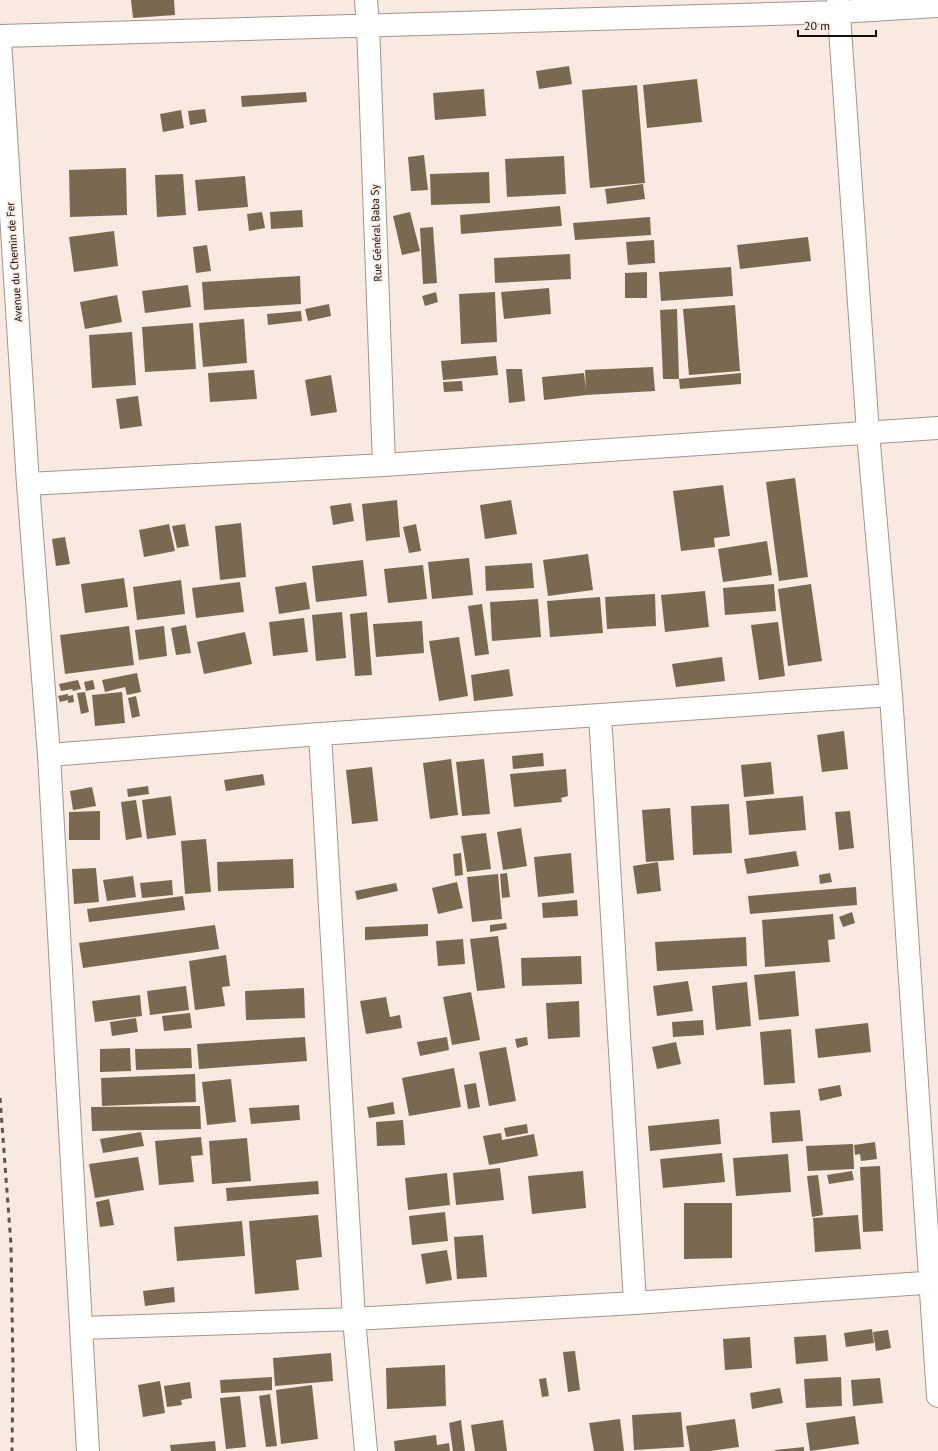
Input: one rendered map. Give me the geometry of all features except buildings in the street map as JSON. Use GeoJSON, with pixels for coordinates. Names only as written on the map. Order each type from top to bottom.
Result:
{"type":"FeatureCollection","features":[{"type":"Feature","properties":{"kind":"street","name":"Rue Général Baba Sy"},"geometry":{"type":"LineString","coordinates":[[366,0],[384,465]]}},
{"type":"Feature","properties":{"kind":"street"},"geometry":{"type":"LineString","coordinates":[[838,6],[868,433],[891,695],[934,1282],[938,1396]]}},
{"type":"Feature","properties":{"kind":"street"},"geometry":{"type":"LineString","coordinates":[[0,36],[368,25],[838,6],[938,6]]}},
{"type":"Feature","properties":{"kind":"street","name":"Avenue du Chemin de Fer"},"geometry":{"type":"LineString","coordinates":[[0,40],[28,484],[49,755],[88,1451]]}},
{"type":"Feature","properties":{"kind":"street"},"geometry":{"type":"LineString","coordinates":[[28,484],[384,465],[938,428]]}},
{"type":"Feature","properties":{"kind":"street"},"geometry":{"type":"LineString","coordinates":[[49,755],[320,734],[891,695]]}},
{"type":"Feature","properties":{"kind":"street"},"geometry":{"type":"LineString","coordinates":[[600,716],[636,1303]]}},
{"type":"Feature","properties":{"kind":"street"},"geometry":{"type":"LineString","coordinates":[[320,734],[354,1319],[366,1451]]}},
{"type":"Feature","properties":{"kind":"street"},"geometry":{"type":"LineString","coordinates":[[80,1328],[354,1319],[636,1303],[934,1282]]}},
{"type":"Feature","properties":{"kind":"railway"},"geometry":{"type":"LineString","coordinates":[[0,1098],[11,1245],[13,1369],[12,1451]]}}]}
